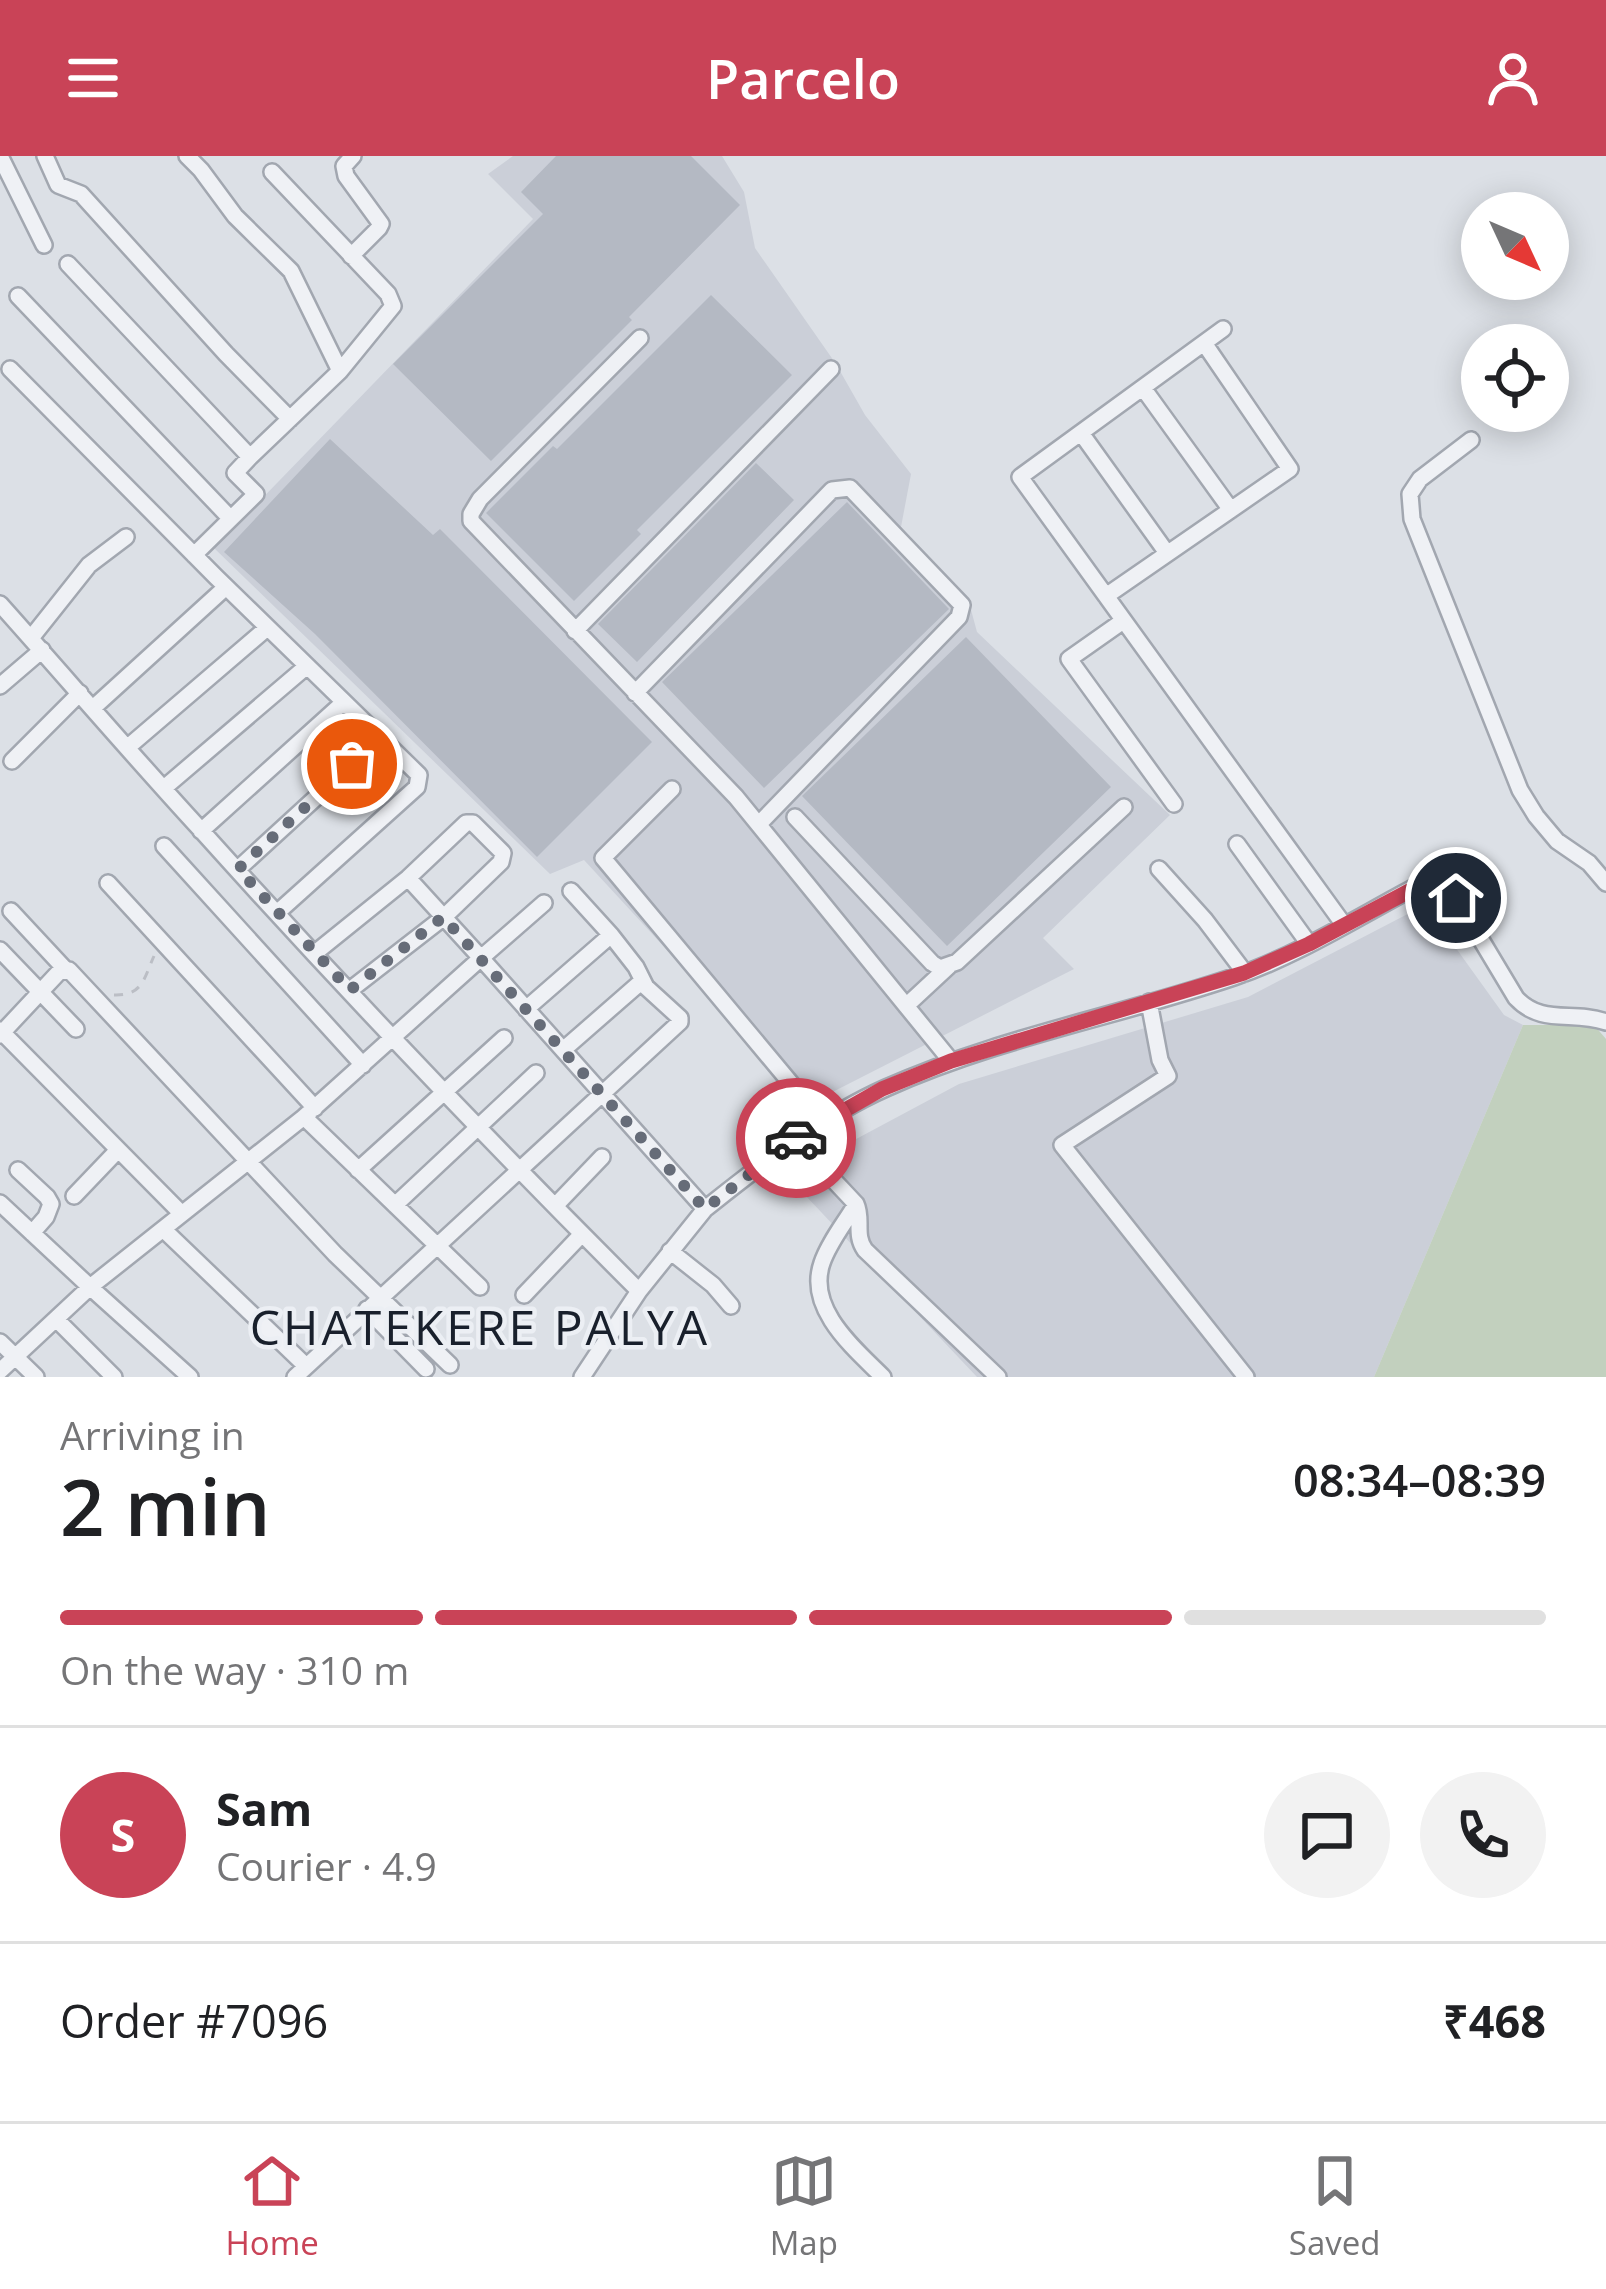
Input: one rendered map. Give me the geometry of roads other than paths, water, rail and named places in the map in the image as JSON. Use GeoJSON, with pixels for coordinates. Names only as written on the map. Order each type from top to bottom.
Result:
{"type":"FeatureCollection","features":[{"type":"Feature","properties":{"kind":"street"},"geometry":{"type":"LineString","coordinates":[[0,156],[44,244]]}},
{"type":"Feature","properties":{"kind":"street"},"geometry":{"type":"LineString","coordinates":[[45,156],[58,185],[81,194],[290,419]]}},
{"type":"Feature","properties":{"kind":"street"},"geometry":{"type":"LineString","coordinates":[[187,156],[235,216],[291,272],[340,370]]}},
{"type":"Feature","properties":{"kind":"street"},"geometry":{"type":"LineString","coordinates":[[344,159],[346,176],[380,224],[351,256]]}},
{"type":"Feature","properties":{"kind":"street"},"geometry":{"type":"LineString","coordinates":[[194,555],[256,494],[235,473],[340,370],[393,306],[388,294],[272,172]]}},
{"type":"Feature","properties":{"kind":"street"},"geometry":{"type":"LineString","coordinates":[[68,264],[250,457]]}},
{"type":"Feature","properties":{"kind":"street"},"geometry":{"type":"LineString","coordinates":[[18,296],[230,518]]}},
{"type":"Feature","properties":{"kind":"street"},"geometry":{"type":"LineString","coordinates":[[1223,329],[1020,477],[1344,926]]}},
{"type":"Feature","properties":{"kind":"street"},"geometry":{"type":"LineString","coordinates":[[640,338],[480,499],[471,521],[759,824],[951,1061]]}},
{"type":"Feature","properties":{"kind":"street"},"geometry":{"type":"LineString","coordinates":[[1106,596],[1290,469],[1204,343]]}},
{"type":"Feature","properties":{"kind":"street"},"geometry":{"type":"LineString","coordinates":[[10,369],[419,775],[416,788],[278,913]]}},
{"type":"Feature","properties":{"kind":"street"},"geometry":{"type":"LineString","coordinates":[[575,631],[831,369]]}},
{"type":"Feature","properties":{"kind":"street"},"geometry":{"type":"LineString","coordinates":[[1142,388],[1231,510]]}},
{"type":"Feature","properties":{"kind":"street"},"geometry":{"type":"LineString","coordinates":[[1081,433],[1167,554]]}},
{"type":"Feature","properties":{"kind":"street"},"geometry":{"type":"LineString","coordinates":[[1471,440],[1420,479],[1410,494],[1412,519],[1520,790],[1557,841],[1589,863],[1606,884]]}},
{"type":"Feature","properties":{"kind":"street"},"geometry":{"type":"LineString","coordinates":[[635,693],[832,490],[843,487],[850,488],[962,605],[959,617],[759,824]]}},
{"type":"Feature","properties":{"kind":"street"},"geometry":{"type":"LineString","coordinates":[[0,686],[36,644],[88,565],[126,537]]}},
{"type":"Feature","properties":{"kind":"street"},"geometry":{"type":"LineString","coordinates":[[93,708],[226,587]]}},
{"type":"Feature","properties":{"kind":"street"},"geometry":{"type":"LineString","coordinates":[[0,604],[201,831],[639,1291]]}},
{"type":"Feature","properties":{"kind":"street"},"geometry":{"type":"LineString","coordinates":[[1123,620],[1069,659],[1174,804]]}},
{"type":"Feature","properties":{"kind":"street"},"geometry":{"type":"LineString","coordinates":[[128,747],[267,628]]}},
{"type":"Feature","properties":{"kind":"street"},"geometry":{"type":"LineString","coordinates":[[164,788],[307,666]]}},
{"type":"Feature","properties":{"kind":"street"},"geometry":{"type":"LineString","coordinates":[[11,761],[80,693]]}},
{"type":"Feature","properties":{"kind":"street"},"geometry":{"type":"LineString","coordinates":[[201,831],[344,702]]}},
{"type":"Feature","properties":{"kind":"street"},"geometry":{"type":"LineString","coordinates":[[238,869],[381,739]]}},
{"type":"Feature","properties":{"kind":"street"},"geometry":{"type":"LineString","coordinates":[[672,789],[603,858],[824,1123]]}},
{"type":"Feature","properties":{"kind":"street"},"geometry":{"type":"LineString","coordinates":[[795,817],[940,968],[957,962],[1124,807]]}},
{"type":"Feature","properties":{"kind":"street"},"geometry":{"type":"LineString","coordinates":[[315,953],[470,822],[503,853],[501,862],[443,917],[350,990]]}},
{"type":"Feature","properties":{"kind":"street"},"geometry":{"type":"LineString","coordinates":[[1237,844],[1309,944]]}},
{"type":"Feature","properties":{"kind":"street"},"geometry":{"type":"LineString","coordinates":[[164,846],[363,1065]]}},
{"type":"Feature","properties":{"kind":"street"},"geometry":{"type":"LineString","coordinates":[[1159,868],[1244,973]]}},
{"type":"Feature","properties":{"kind":"street"},"geometry":{"type":"LineString","coordinates":[[409,878],[705,1209]]}},
{"type":"Feature","properties":{"kind":"street"},"geometry":{"type":"LineString","coordinates":[[108,883],[190,969],[358,1170],[480,1287]]}},
{"type":"Feature","properties":{"kind":"street"},"geometry":{"type":"LineString","coordinates":[[587,1375],[639,1291],[705,1209],[795,1139],[882,1089],[951,1061],[1244,973],[1413,889],[1428,885],[1456,898],[1525,1008],[1536,1015],[1589,1016],[1606,1022]]}},
{"type":"Feature","properties":{"kind":"street"},"geometry":{"type":"LineString","coordinates":[[163,1229],[300,1371],[680,1022],[572,891]]}},
{"type":"Feature","properties":{"kind":"street"},"geometry":{"type":"LineString","coordinates":[[0,1371],[90,1287],[309,1112],[544,903]]}},
{"type":"Feature","properties":{"kind":"street"},"geometry":{"type":"LineString","coordinates":[[10,911],[95,995],[334,1254],[426,1369]]}},
{"type":"Feature","properties":{"kind":"street"},"geometry":{"type":"LineString","coordinates":[[526,1009],[611,935]]}},
{"type":"Feature","properties":{"kind":"street"},"geometry":{"type":"LineString","coordinates":[[0,950],[76,1029]]}},
{"type":"Feature","properties":{"kind":"street"},"geometry":{"type":"LineString","coordinates":[[905,1006],[949,966]]}},
{"type":"Feature","properties":{"kind":"street"},"geometry":{"type":"LineString","coordinates":[[65,970],[1,1032],[182,1214]]}},
{"type":"Feature","properties":{"kind":"street"},"geometry":{"type":"LineString","coordinates":[[563,1050],[642,981]]}},
{"type":"Feature","properties":{"kind":"street"},"geometry":{"type":"LineString","coordinates":[[1149,1002],[1160,1060],[1168,1076],[1062,1145],[1246,1377]]}},
{"type":"Feature","properties":{"kind":"street"},"geometry":{"type":"LineString","coordinates":[[358,1170],[504,1038]]}},
{"type":"Feature","properties":{"kind":"street"},"geometry":{"type":"LineString","coordinates":[[395,1205],[536,1073]]}},
{"type":"Feature","properties":{"kind":"street"},"geometry":{"type":"LineString","coordinates":[[795,1139],[856,1204],[858,1237],[865,1250],[998,1377]]}},
{"type":"Feature","properties":{"kind":"street"},"geometry":{"type":"LineString","coordinates":[[74,1196],[118,1150]]}},
{"type":"Feature","properties":{"kind":"street"},"geometry":{"type":"LineString","coordinates":[[555,1206],[602,1157]]}},
{"type":"Feature","properties":{"kind":"street"},"geometry":{"type":"LineString","coordinates":[[18,1169],[51,1204],[32,1233]]}},
{"type":"Feature","properties":{"kind":"street"},"geometry":{"type":"LineString","coordinates":[[0,1203],[190,1377]]}},
{"type":"Feature","properties":{"kind":"street"},"geometry":{"type":"LineString","coordinates":[[856,1204],[824,1258],[818,1276],[821,1297],[829,1317],[884,1377]]}},
{"type":"Feature","properties":{"kind":"street"},"geometry":{"type":"LineString","coordinates":[[524,1294],[582,1234]]}},
{"type":"Feature","properties":{"kind":"street"},"geometry":{"type":"LineString","coordinates":[[670,1251],[730,1306]]}},
{"type":"Feature","properties":{"kind":"street"},"geometry":{"type":"LineString","coordinates":[[373,1303],[450,1365]]}},
{"type":"Feature","properties":{"kind":"street"},"geometry":{"type":"LineString","coordinates":[[56,1319],[114,1377]]}},
{"type":"Feature","properties":{"kind":"street"},"geometry":{"type":"LineString","coordinates":[[0,1342],[35,1377]]}},
{"type":"Feature","properties":{"kind":"district","name":"CHATEKERE PALYA"},"geometry":{"type":"Point","coordinates":[480,1328]}}]}
